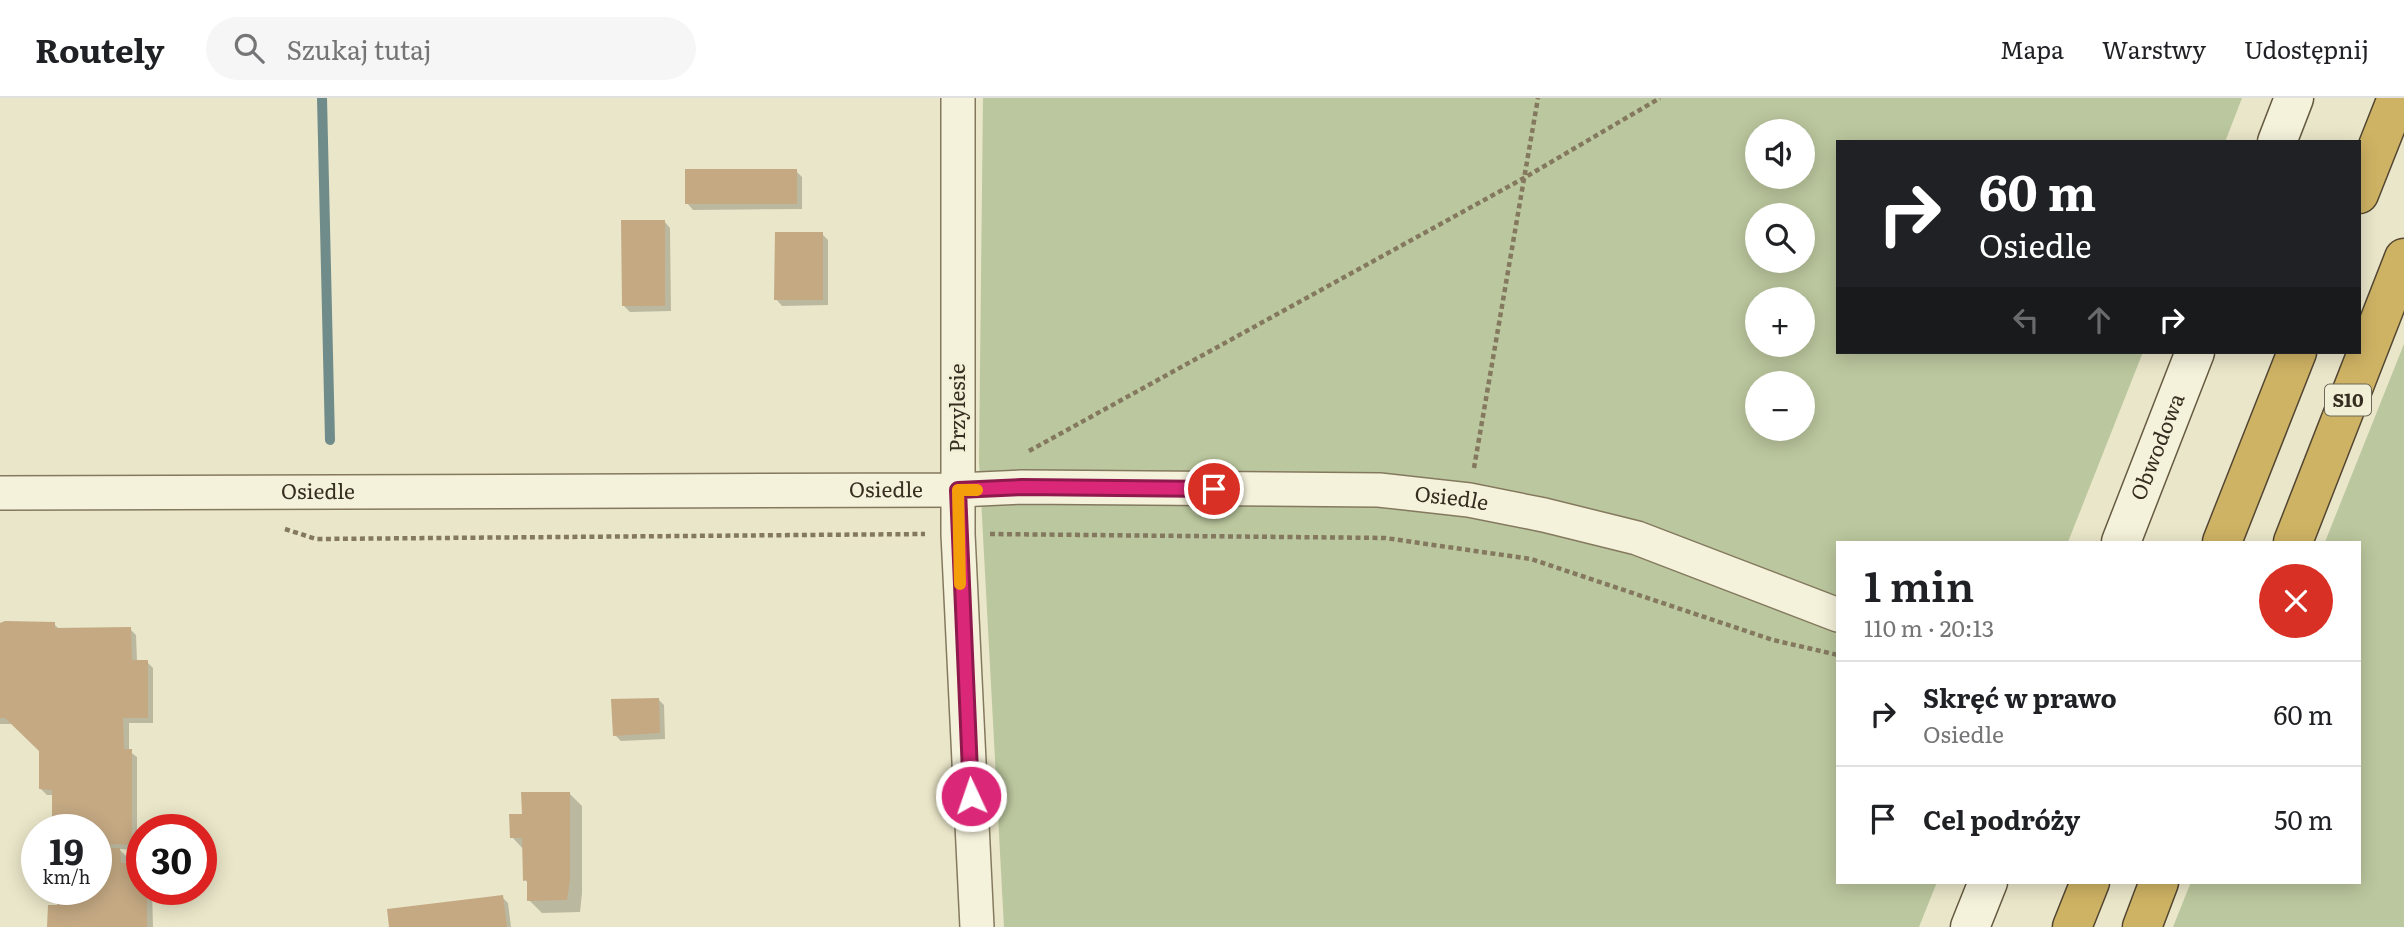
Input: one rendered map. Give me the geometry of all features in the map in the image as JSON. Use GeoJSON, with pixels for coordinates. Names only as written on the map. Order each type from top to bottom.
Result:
{"type":"FeatureCollection","features":[{"type":"Feature","properties":{"kind":"highway"},"geometry":{"type":"LineString","coordinates":[[2361,189],[2396,98]]}},
{"type":"Feature","properties":{"kind":"highway","name":"S10"},"geometry":{"type":"LineString","coordinates":[[2293,541],[2404,258]]}},
{"type":"Feature","properties":{"kind":"highway"},"geometry":{"type":"LineString","coordinates":[[2222,541],[2296,354]]}},
{"type":"Feature","properties":{"kind":"highway"},"geometry":{"type":"LineString","coordinates":[[2073,927],[2089,884]]}},
{"type":"Feature","properties":{"kind":"highway"},"geometry":{"type":"LineString","coordinates":[[2142,927],[2159,884]]}},
{"type":"Feature","properties":{"kind":"street","name":"Przylesie"},"geometry":{"type":"LineString","coordinates":[[958,98],[958,534],[977,927]]}},
{"type":"Feature","properties":{"kind":"street"},"geometry":{"type":"LineString","coordinates":[[2278,140],[2294,98]]}},
{"type":"Feature","properties":{"kind":"street","name":"Obwodowa"},"geometry":{"type":"LineString","coordinates":[[2120,541],[2194,354]]}},
{"type":"Feature","properties":{"kind":"street","name":"Osiedle"},"geometry":{"type":"LineString","coordinates":[[0,493],[958,490],[1022,487],[1379,490],[1469,500],[1637,538],[1836,614]]}},
{"type":"Feature","properties":{"kind":"street"},"geometry":{"type":"LineString","coordinates":[[1970,927],[1987,884]]}},
{"type":"Feature","properties":{"kind":"path"},"geometry":{"type":"LineString","coordinates":[[1469,500],[1538,98]]}},
{"type":"Feature","properties":{"kind":"path"},"geometry":{"type":"LineString","coordinates":[[1018,457],[1524,178],[1660,98]]}},
{"type":"Feature","properties":{"kind":"green space"},"geometry":{"type":"Polygon","coordinates":[[[983,98],[2242,98],[2226,140],[1836,140],[1836,354],[2142,354],[2068,541],[1836,541],[1836,884],[1936,884],[1919,927],[1004,927],[979,461],[983,98]]]}},
{"type":"Feature","properties":{"kind":"green space"},"geometry":{"type":"Polygon","coordinates":[[[2404,344],[2404,927],[2173,927],[2190,884],[2361,884],[2361,541],[2325,541],[2404,344]]]}},
{"type":"Feature","properties":{"kind":"building"},"geometry":{"type":"Polygon","coordinates":[[[685,169],[797,169],[797,204],[685,204],[685,169]]]}},
{"type":"Feature","properties":{"kind":"building"},"geometry":{"type":"Polygon","coordinates":[[[621,220],[665,220],[665,306],[622,306],[621,220]]]}},
{"type":"Feature","properties":{"kind":"building"},"geometry":{"type":"Polygon","coordinates":[[[775,232],[823,232],[823,300],[774,300],[775,232]]]}},
{"type":"Feature","properties":{"kind":"building"},"geometry":{"type":"Polygon","coordinates":[[[55,622],[55,628],[131,627],[132,660],[148,660],[148,718],[123,718],[124,749],[132,749],[132,814],[126,814],[126,845],[112,844],[112,814],[52,814],[52,790],[39,789],[39,751],[5,718],[0,718],[0,623],[55,622]]]}},
{"type":"Feature","properties":{"kind":"building"},"geometry":{"type":"Polygon","coordinates":[[[659,698],[660,733],[613,736],[611,699],[659,698]]]}},
{"type":"Feature","properties":{"kind":"building"},"geometry":{"type":"Polygon","coordinates":[[[521,792],[570,792],[570,880],[567,900],[527,901],[527,880],[523,881],[522,838],[510,838],[509,814],[522,814],[521,792]]]}},
{"type":"Feature","properties":{"kind":"building"},"geometry":{"type":"Polygon","coordinates":[[[112,848],[120,848],[121,863],[126,863],[126,905],[147,905],[147,927],[47,927],[48,905],[112,905],[112,848]]]}},
{"type":"Feature","properties":{"kind":"building"},"geometry":{"type":"Polygon","coordinates":[[[503,895],[507,927],[389,927],[387,909],[503,895]]]}},
{"type":"Feature","properties":{"kind":"waterway"},"geometry":{"type":"LineString","coordinates":[[322,98],[330,440]]}},
{"type":"Feature","properties":{"kind":"slow traffic"},"geometry":{"type":"LineString","coordinates":[[960,584],[958,490],[977,490]]}},
{"type":"Feature","properties":{"kind":"route"},"geometry":{"type":"LineString","coordinates":[[971,796],[958,490],[1022,487],[1214,489]]}}]}
